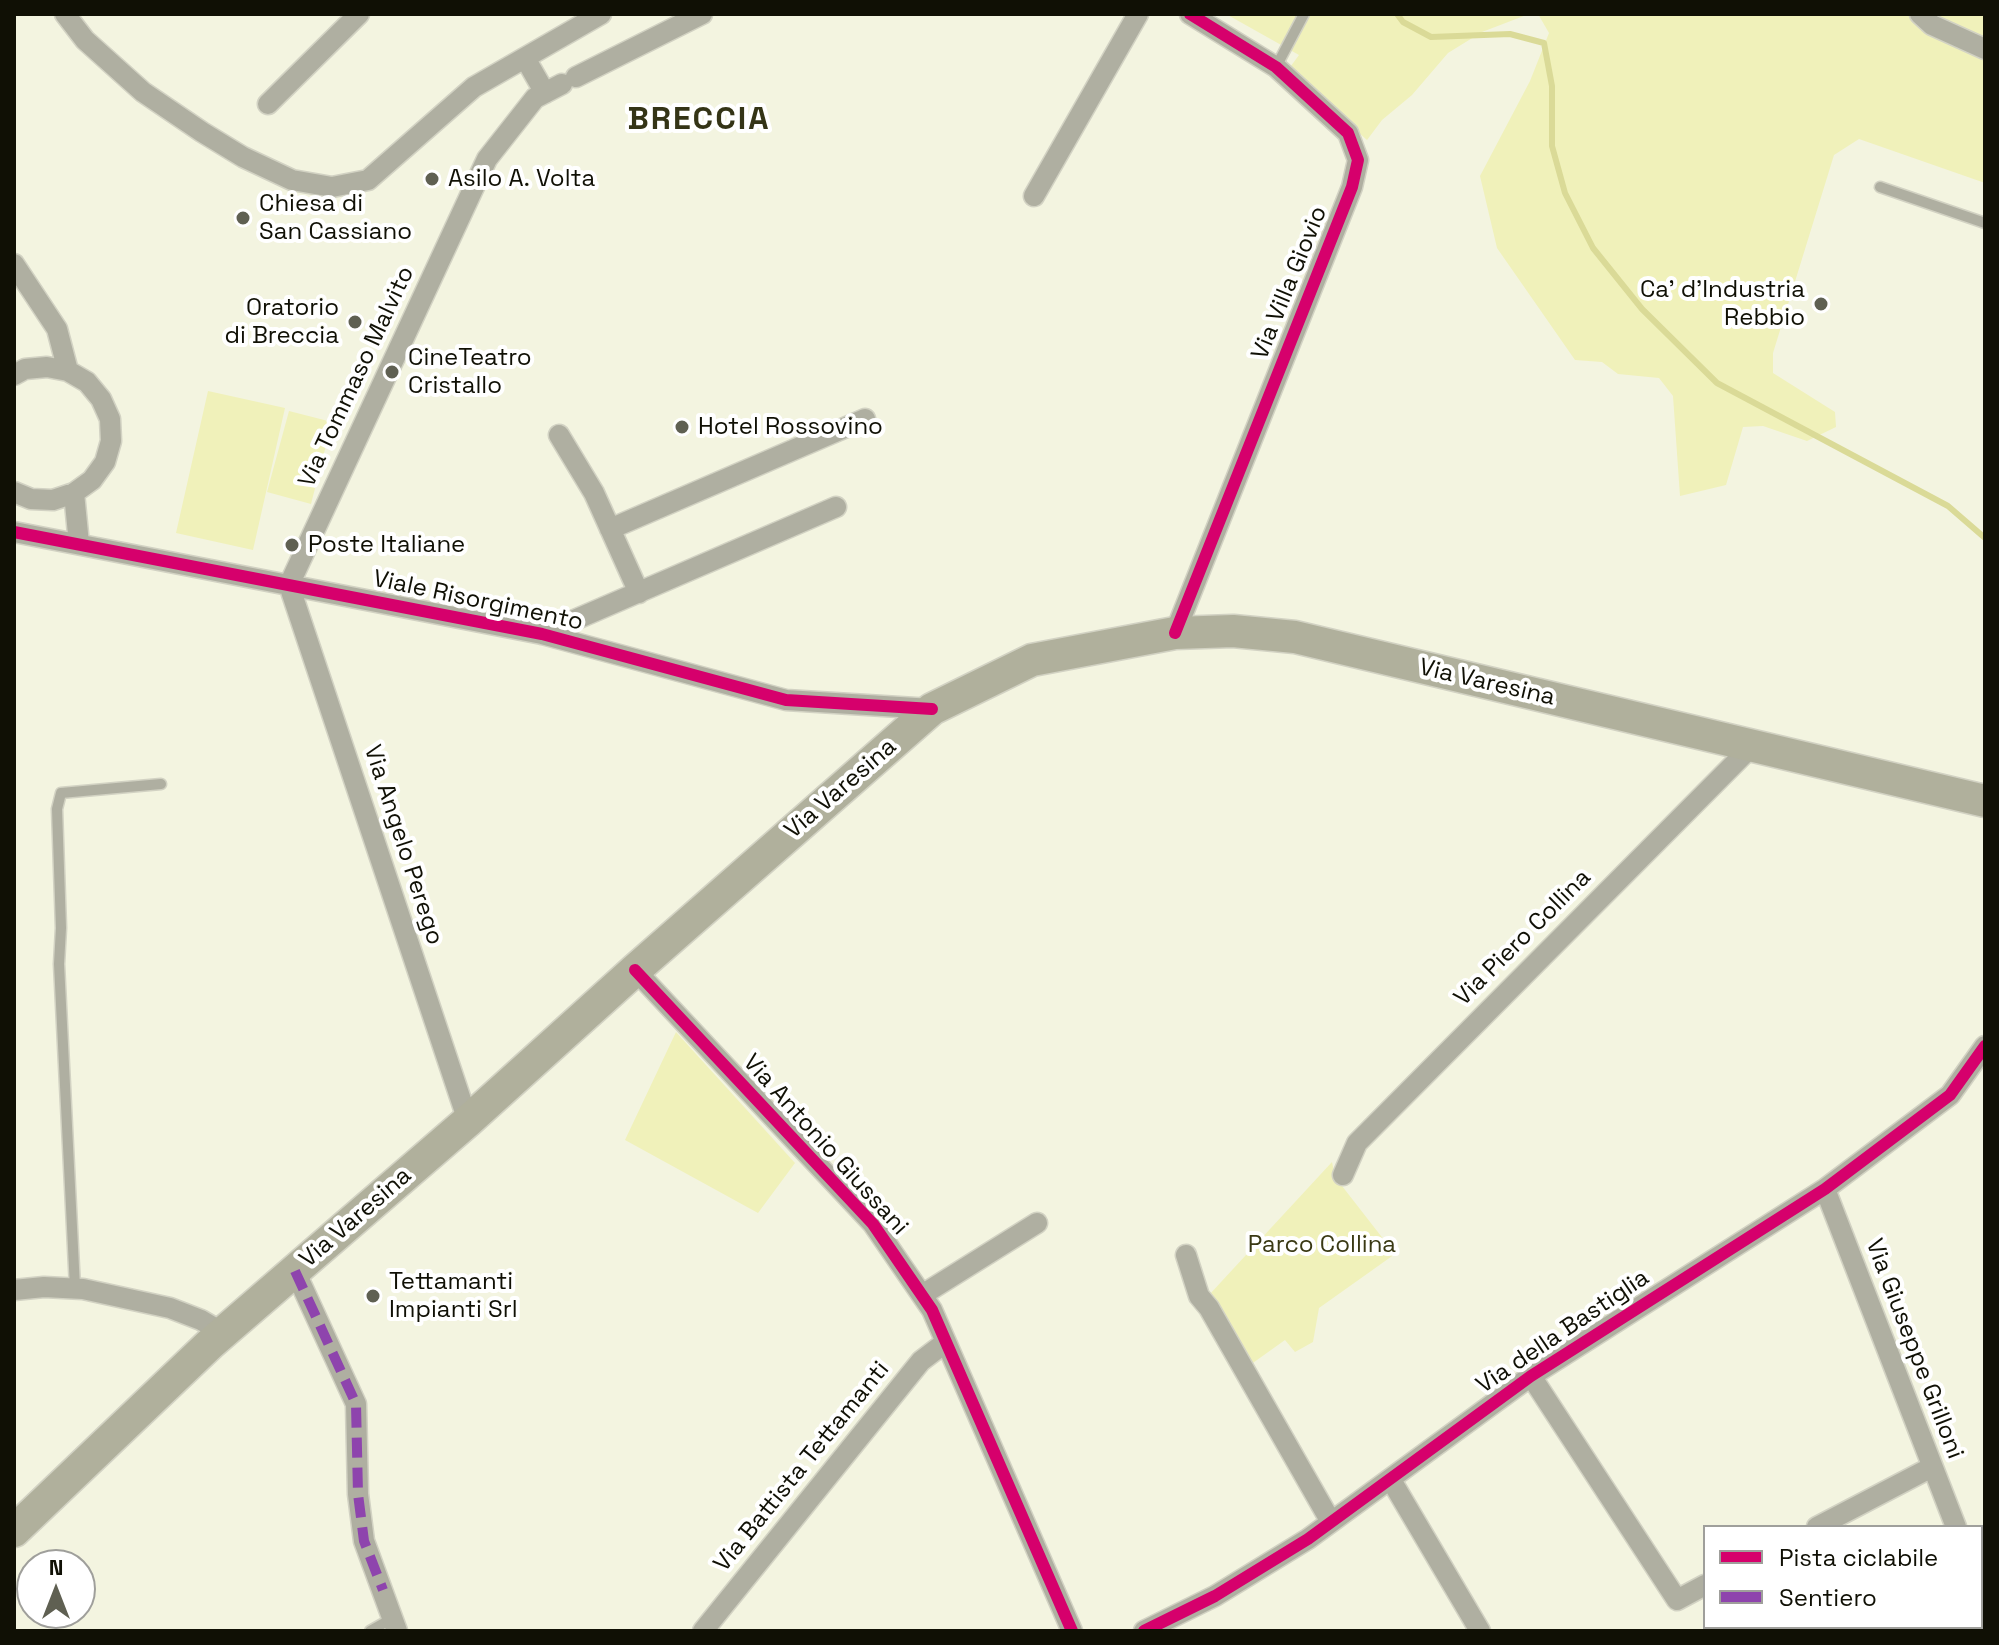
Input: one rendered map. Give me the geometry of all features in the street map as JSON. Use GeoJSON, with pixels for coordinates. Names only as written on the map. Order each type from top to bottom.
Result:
{"type":"FeatureCollection","features":[{"type":"Feature","properties":{"kind":"main road","name":"Via Varesina"},"geometry":{"type":"LineString","coordinates":[[14,1531],[223,1333],[468,1121],[932,709],[1032,660],[1175,633],[1233,631],[1295,637],[1985,801]]}},
{"type":"Feature","properties":{"kind":"street"},"geometry":{"type":"LineString","coordinates":[[65,14],[85,40],[143,92],[202,132],[243,157],[292,180],[332,187],[368,180],[474,87],[601,14]]}},
{"type":"Feature","properties":{"kind":"street"},"geometry":{"type":"LineString","coordinates":[[268,104],[359,14]]}},
{"type":"Feature","properties":{"kind":"street","name":"Via Tommaso Malvito"},"geometry":{"type":"LineString","coordinates":[[289,585],[487,159],[535,98],[702,14]]}},
{"type":"Feature","properties":{"kind":"street"},"geometry":{"type":"LineString","coordinates":[[1034,196],[1138,14]]}},
{"type":"Feature","properties":{"kind":"street","name":"Via Villa Giovio"},"geometry":{"type":"LineString","coordinates":[[1175,633],[1352,187],[1358,160],[1348,133],[1276,67],[1190,14]]}},
{"type":"Feature","properties":{"kind":"street"},"geometry":{"type":"LineString","coordinates":[[1920,14],[1932,25],[1985,49]]}},
{"type":"Feature","properties":{"kind":"street"},"geometry":{"type":"LineString","coordinates":[[525,58],[561,85]]}},
{"type":"Feature","properties":{"kind":"street"},"geometry":{"type":"LineString","coordinates":[[14,264],[57,329],[68,371]]}},
{"type":"Feature","properties":{"kind":"street"},"geometry":{"type":"LineString","coordinates":[[14,375],[25,369],[47,367],[68,371],[87,382],[101,399],[110,419],[111,441],[105,462],[92,480],[74,493],[53,500],[31,499],[14,492]]}},
{"type":"Feature","properties":{"kind":"street"},"geometry":{"type":"LineString","coordinates":[[610,529],[865,419]]}},
{"type":"Feature","properties":{"kind":"street"},"geometry":{"type":"LineString","coordinates":[[559,435],[594,493],[639,593]]}},
{"type":"Feature","properties":{"kind":"street"},"geometry":{"type":"LineString","coordinates":[[74,493],[79,544]]}},
{"type":"Feature","properties":{"kind":"street"},"geometry":{"type":"LineString","coordinates":[[542,634],[836,507]]}},
{"type":"Feature","properties":{"kind":"street","name":"Viale Risorgimento"},"geometry":{"type":"LineString","coordinates":[[14,532],[542,634],[786,700],[932,709]]}},
{"type":"Feature","properties":{"kind":"street","name":"Via Angelo Perego"},"geometry":{"type":"LineString","coordinates":[[289,585],[468,1121]]}},
{"type":"Feature","properties":{"kind":"street","name":"Via Piero Collina"},"geometry":{"type":"LineString","coordinates":[[1343,1175],[1357,1143],[1752,746]]}},
{"type":"Feature","properties":{"kind":"street","name":"Via Antonio Giussani"},"geometry":{"type":"LineString","coordinates":[[635,970],[873,1224],[932,1310],[1072,1631]]}},
{"type":"Feature","properties":{"kind":"street","name":"Via della Bastiglia"},"geometry":{"type":"LineString","coordinates":[[1144,1631],[1215,1596],[1331,1522],[1531,1376],[1825,1189],[1950,1095],[1985,1046]]}},
{"type":"Feature","properties":{"kind":"street","name":"Via Giuseppe Grilloni"},"geometry":{"type":"LineString","coordinates":[[1825,1189],[1955,1525]]}},
{"type":"Feature","properties":{"kind":"street"},"geometry":{"type":"LineString","coordinates":[[922,1295],[1037,1223]]}},
{"type":"Feature","properties":{"kind":"street"},"geometry":{"type":"LineString","coordinates":[[1186,1255],[1199,1296],[1209,1308],[1331,1522]]}},
{"type":"Feature","properties":{"kind":"street"},"geometry":{"type":"LineString","coordinates":[[295,1271],[356,1404],[358,1494],[364,1541],[395,1625]]}},
{"type":"Feature","properties":{"kind":"street"},"geometry":{"type":"LineString","coordinates":[[14,1290],[75,1288],[170,1308],[223,1333]]}},
{"type":"Feature","properties":{"kind":"street","name":"Via Battista Tettamanti"},"geometry":{"type":"LineString","coordinates":[[703,1631],[921,1361],[946,1342]]}},
{"type":"Feature","properties":{"kind":"street"},"geometry":{"type":"LineString","coordinates":[[1531,1376],[1677,1600],[1703,1586]]}},
{"type":"Feature","properties":{"kind":"street"},"geometry":{"type":"LineString","coordinates":[[1821,1525],[1932,1467]]}},
{"type":"Feature","properties":{"kind":"street"},"geometry":{"type":"LineString","coordinates":[[1391,1480],[1480,1631]]}},
{"type":"Feature","properties":{"kind":"lane"},"geometry":{"type":"LineString","coordinates":[[1276,67],[1304,14]]}},
{"type":"Feature","properties":{"kind":"lane"},"geometry":{"type":"LineString","coordinates":[[1880,187],[1985,223]]}},
{"type":"Feature","properties":{"kind":"lane"},"geometry":{"type":"LineString","coordinates":[[75,1288],[59,964],[61,928],[57,809],[61,793],[161,784]]}},
{"type":"Feature","properties":{"kind":"lane"},"geometry":{"type":"LineString","coordinates":[[370,1631],[395,1625]]}},
{"type":"Feature","properties":{"kind":"green space"},"geometry":{"type":"Polygon","coordinates":[[[1226,14],[1529,14],[1482,32],[1448,53],[1412,95],[1382,120],[1367,140],[1288,70],[1299,55],[1226,14]]]}},
{"type":"Feature","properties":{"kind":"green space"},"geometry":{"type":"Polygon","coordinates":[[[1538,14],[1985,14],[1985,183],[1859,139],[1834,155],[1773,353],[1773,373],[1835,412],[1836,427],[1807,441],[1763,426],[1743,427],[1726,485],[1680,496],[1673,396],[1659,378],[1618,374],[1602,362],[1575,360],[1497,248],[1480,176],[1530,81],[1549,33],[1538,14]]]}},
{"type":"Feature","properties":{"kind":"green space"},"geometry":{"type":"Polygon","coordinates":[[[208,391],[285,408],[253,550],[176,533],[208,391]]]}},
{"type":"Feature","properties":{"kind":"green space"},"geometry":{"type":"Polygon","coordinates":[[[289,411],[332,422],[311,504],[267,492],[289,411]]]}},
{"type":"Feature","properties":{"kind":"green space"},"geometry":{"type":"Polygon","coordinates":[[[676,1032],[795,1163],[758,1213],[625,1140],[676,1032]]]}},
{"type":"Feature","properties":{"kind":"green space","name":"Parco Collina"},"geometry":{"type":"Polygon","coordinates":[[[1332,1162],[1335,1177],[1395,1254],[1319,1308],[1313,1342],[1295,1352],[1285,1340],[1250,1365],[1209,1295],[1332,1162]]]}},
{"type":"Feature","properties":{"kind":"waterway"},"geometry":{"type":"LineString","coordinates":[[1397,14],[1403,22],[1431,37],[1510,34],[1544,43],[1552,86],[1552,146],[1565,193],[1593,248],[1642,309],[1717,383],[1948,506],[1985,538]]}},
{"type":"Feature","properties":{"kind":"marked path"},"geometry":{"type":"LineString","coordinates":[[295,1271],[356,1404],[358,1494],[364,1541],[383,1590]]}},
{"type":"Feature","properties":{"kind":"cycle path"},"geometry":{"type":"LineString","coordinates":[[1175,633],[1352,187],[1358,160],[1348,133],[1276,67],[1190,14]]}},
{"type":"Feature","properties":{"kind":"cycle path"},"geometry":{"type":"LineString","coordinates":[[14,532],[542,634],[786,700],[932,709]]}},
{"type":"Feature","properties":{"kind":"cycle path"},"geometry":{"type":"LineString","coordinates":[[635,970],[873,1224],[932,1310],[1072,1631]]}},
{"type":"Feature","properties":{"kind":"cycle path"},"geometry":{"type":"LineString","coordinates":[[1144,1631],[1215,1596],[1308,1539],[1531,1376],[1825,1189],[1950,1095],[1985,1046]]}},
{"type":"Feature","properties":{"kind":"place","name":"Asilo A. Volta"},"geometry":{"type":"Point","coordinates":[432,179]}},
{"type":"Feature","properties":{"kind":"place","name":"Chiesa di San Cassiano"},"geometry":{"type":"Point","coordinates":[243,218]}},
{"type":"Feature","properties":{"kind":"place","name":"Ca' d'Industria Rebbio"},"geometry":{"type":"Point","coordinates":[1821,304]}},
{"type":"Feature","properties":{"kind":"place","name":"Oratorio di Breccia"},"geometry":{"type":"Point","coordinates":[355,322]}},
{"type":"Feature","properties":{"kind":"place","name":"CineTeatro Cristallo"},"geometry":{"type":"Point","coordinates":[392,372]}},
{"type":"Feature","properties":{"kind":"place","name":"Hotel Rossovino"},"geometry":{"type":"Point","coordinates":[682,427]}},
{"type":"Feature","properties":{"kind":"place","name":"Poste Italiane"},"geometry":{"type":"Point","coordinates":[292,545]}},
{"type":"Feature","properties":{"kind":"place","name":"Tettamanti Impianti Srl"},"geometry":{"type":"Point","coordinates":[373,1296]}},
{"type":"Feature","properties":{"kind":"district","name":"BRECCIA"},"geometry":{"type":"Point","coordinates":[699,120]}}]}
